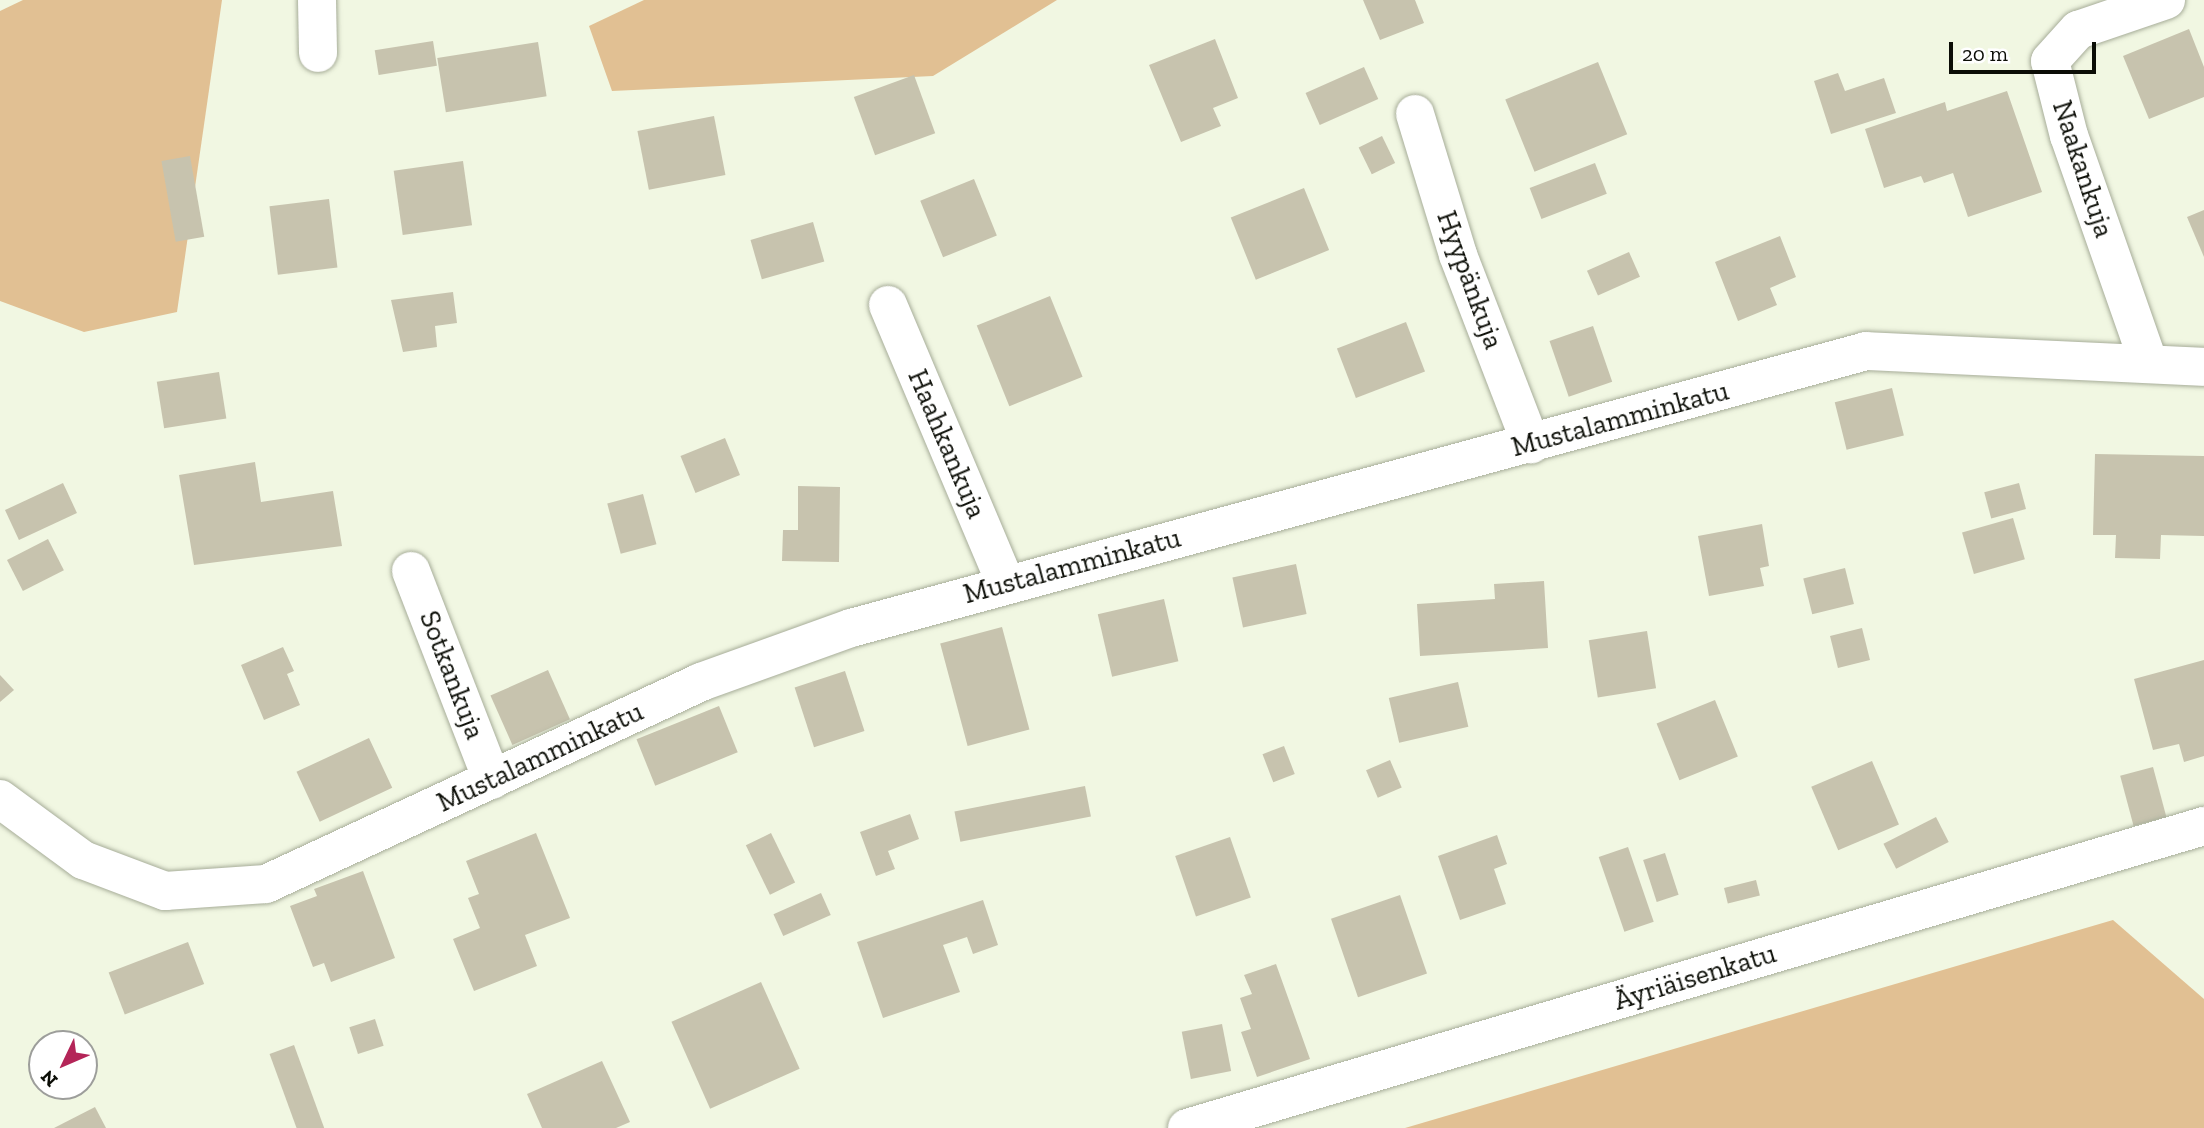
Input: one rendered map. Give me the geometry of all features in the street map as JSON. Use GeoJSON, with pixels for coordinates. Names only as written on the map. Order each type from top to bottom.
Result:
{"type":"FeatureCollection","features":[{"type":"Feature","properties":{"kind":"street"},"geometry":{"type":"LineString","coordinates":[[317,0],[318,53]]}},
{"type":"Feature","properties":{"kind":"street","name":"Naakankuja"},"geometry":{"type":"LineString","coordinates":[[2149,364],[2069,136],[2050,61],[2078,30],[2166,0]]}},
{"type":"Feature","properties":{"kind":"street","name":"Hyypänkuja"},"geometry":{"type":"LineString","coordinates":[[1415,114],[1458,255],[1531,443]]}},
{"type":"Feature","properties":{"kind":"street","name":"Haahkankuja"},"geometry":{"type":"LineString","coordinates":[[888,305],[1006,584]]}},
{"type":"Feature","properties":{"kind":"street","name":"Mustalamminkatu"},"geometry":{"type":"LineString","coordinates":[[0,799],[83,860],[165,891],[266,884],[701,682],[850,628],[1866,351],[2204,367]]}},
{"type":"Feature","properties":{"kind":"street","name":"Sotkankuja"},"geometry":{"type":"LineString","coordinates":[[411,571],[492,780]]}},
{"type":"Feature","properties":{"kind":"street","name":"Äyriäisenkatu"},"geometry":{"type":"LineString","coordinates":[[1187,1128],[2204,826]]}},
{"type":"Feature","properties":{"kind":"shaded area"},"geometry":{"type":"Polygon","coordinates":[[[23,0],[222,0],[177,312],[84,332],[0,301],[0,11],[23,0]]]}},
{"type":"Feature","properties":{"kind":"shaded area"},"geometry":{"type":"Polygon","coordinates":[[[644,0],[1057,0],[933,76],[612,91],[589,26],[644,0]]]}},
{"type":"Feature","properties":{"kind":"shaded area"},"geometry":{"type":"Polygon","coordinates":[[[2113,920],[2204,999],[2204,1128],[1405,1128],[2113,920]]]}},
{"type":"Feature","properties":{"kind":"building"},"geometry":{"type":"Polygon","coordinates":[[[1363,0],[1415,0],[1424,23],[1380,40],[1363,0]]]}},
{"type":"Feature","properties":{"kind":"building"},"geometry":{"type":"Polygon","coordinates":[[[2189,29],[2204,67],[2204,97],[2149,119],[2123,56],[2189,29]]]}},
{"type":"Feature","properties":{"kind":"building"},"geometry":{"type":"Polygon","coordinates":[[[1215,39],[1238,98],[1213,108],[1221,126],[1181,142],[1149,65],[1215,39]]]}},
{"type":"Feature","properties":{"kind":"building"},"geometry":{"type":"Polygon","coordinates":[[[433,41],[437,66],[379,75],[375,50],[433,41]]]}},
{"type":"Feature","properties":{"kind":"building"},"geometry":{"type":"Polygon","coordinates":[[[538,42],[547,96],[446,112],[437,58],[538,42]]]}},
{"type":"Feature","properties":{"kind":"building"},"geometry":{"type":"Polygon","coordinates":[[[1598,62],[1627,134],[1535,172],[1505,99],[1598,62]]]}},
{"type":"Feature","properties":{"kind":"building"},"geometry":{"type":"Polygon","coordinates":[[[1364,67],[1378,99],[1320,125],[1306,93],[1364,67]]]}},
{"type":"Feature","properties":{"kind":"building"},"geometry":{"type":"Polygon","coordinates":[[[1838,73],[1845,91],[1884,78],[1896,113],[1831,134],[1814,81],[1838,73]]]}},
{"type":"Feature","properties":{"kind":"building"},"geometry":{"type":"Polygon","coordinates":[[[914,75],[935,133],[875,155],[854,97],[914,75]]]}},
{"type":"Feature","properties":{"kind":"building"},"geometry":{"type":"Polygon","coordinates":[[[2007,91],[2042,192],[1968,217],[1953,173],[1924,183],[1921,176],[1884,188],[1865,129],[1945,102],[1947,111],[2007,91]]]}},
{"type":"Feature","properties":{"kind":"building"},"geometry":{"type":"Polygon","coordinates":[[[714,116],[725,175],[649,190],[637,131],[714,116]]]}},
{"type":"Feature","properties":{"kind":"building"},"geometry":{"type":"Polygon","coordinates":[[[1382,136],[1395,163],[1372,174],[1359,147],[1382,136]]]}},
{"type":"Feature","properties":{"kind":"building"},"geometry":{"type":"Polygon","coordinates":[[[190,156],[204,237],[176,242],[161,161],[190,156]]]}},
{"type":"Feature","properties":{"kind":"building"},"geometry":{"type":"Polygon","coordinates":[[[463,161],[472,225],[403,235],[394,171],[463,161]]]}},
{"type":"Feature","properties":{"kind":"building"},"geometry":{"type":"Polygon","coordinates":[[[1595,163],[1607,194],[1541,219],[1530,188],[1595,163]]]}},
{"type":"Feature","properties":{"kind":"building"},"geometry":{"type":"Polygon","coordinates":[[[974,179],[997,236],[943,257],[920,201],[974,179]]]}},
{"type":"Feature","properties":{"kind":"building"},"geometry":{"type":"Polygon","coordinates":[[[1304,188],[1329,250],[1256,280],[1231,218],[1304,188]]]}},
{"type":"Feature","properties":{"kind":"building"},"geometry":{"type":"Polygon","coordinates":[[[329,199],[337,267],[278,275],[269,206],[329,199]]]}},
{"type":"Feature","properties":{"kind":"building"},"geometry":{"type":"Polygon","coordinates":[[[2204,210],[2204,257],[2187,217],[2204,210]]]}},
{"type":"Feature","properties":{"kind":"building"},"geometry":{"type":"Polygon","coordinates":[[[813,222],[824,261],[762,279],[751,240],[813,222]]]}},
{"type":"Feature","properties":{"kind":"building"},"geometry":{"type":"Polygon","coordinates":[[[1780,236],[1796,277],[1770,288],[1777,305],[1738,321],[1715,262],[1780,236]]]}},
{"type":"Feature","properties":{"kind":"building"},"geometry":{"type":"Polygon","coordinates":[[[1629,252],[1640,277],[1598,295],[1587,271],[1629,252]]]}},
{"type":"Feature","properties":{"kind":"building"},"geometry":{"type":"Polygon","coordinates":[[[453,292],[457,323],[435,326],[437,347],[403,352],[391,300],[453,292]]]}},
{"type":"Feature","properties":{"kind":"building"},"geometry":{"type":"Polygon","coordinates":[[[1050,296],[1083,377],[1009,406],[977,326],[1050,296]]]}},
{"type":"Feature","properties":{"kind":"building"},"geometry":{"type":"Polygon","coordinates":[[[1406,322],[1425,371],[1356,398],[1337,349],[1406,322]]]}},
{"type":"Feature","properties":{"kind":"building"},"geometry":{"type":"Polygon","coordinates":[[[1593,326],[1612,382],[1569,397],[1550,341],[1593,326]]]}},
{"type":"Feature","properties":{"kind":"building"},"geometry":{"type":"Polygon","coordinates":[[[219,372],[226,418],[164,428],[157,382],[219,372]]]}},
{"type":"Feature","properties":{"kind":"building"},"geometry":{"type":"Polygon","coordinates":[[[1892,388],[1904,436],[1847,450],[1835,402],[1892,388]]]}},
{"type":"Feature","properties":{"kind":"building"},"geometry":{"type":"Polygon","coordinates":[[[725,438],[740,475],[695,493],[680,456],[725,438]]]}},
{"type":"Feature","properties":{"kind":"building"},"geometry":{"type":"Polygon","coordinates":[[[2095,454],[2204,456],[2204,536],[2161,535],[2160,559],[2115,558],[2116,535],[2093,535],[2095,454]]]}},
{"type":"Feature","properties":{"kind":"building"},"geometry":{"type":"Polygon","coordinates":[[[255,462],[261,502],[333,491],[342,546],[194,565],[179,475],[255,462]]]}},
{"type":"Feature","properties":{"kind":"building"},"geometry":{"type":"Polygon","coordinates":[[[63,483],[77,513],[19,540],[5,510],[63,483]]]}},
{"type":"Feature","properties":{"kind":"building"},"geometry":{"type":"Polygon","coordinates":[[[2019,483],[2026,509],[1991,518],[1984,492],[2019,483]]]}},
{"type":"Feature","properties":{"kind":"building"},"geometry":{"type":"Polygon","coordinates":[[[798,486],[840,487],[839,562],[782,561],[783,530],[798,530],[798,486]]]}},
{"type":"Feature","properties":{"kind":"building"},"geometry":{"type":"Polygon","coordinates":[[[643,494],[656,544],[621,554],[607,504],[643,494]]]}},
{"type":"Feature","properties":{"kind":"building"},"geometry":{"type":"Polygon","coordinates":[[[2013,518],[2025,559],[1974,574],[1962,533],[2013,518]]]}},
{"type":"Feature","properties":{"kind":"building"},"geometry":{"type":"Polygon","coordinates":[[[1762,524],[1769,566],[1760,568],[1764,586],[1709,596],[1698,536],[1762,524]]]}},
{"type":"Feature","properties":{"kind":"building"},"geometry":{"type":"Polygon","coordinates":[[[48,539],[64,570],[23,591],[7,560],[48,539]]]}},
{"type":"Feature","properties":{"kind":"building"},"geometry":{"type":"Polygon","coordinates":[[[1296,564],[1307,614],[1243,627],[1232,578],[1296,564]]]}},
{"type":"Feature","properties":{"kind":"building"},"geometry":{"type":"Polygon","coordinates":[[[1845,568],[1854,604],[1812,614],[1803,578],[1845,568]]]}},
{"type":"Feature","properties":{"kind":"building"},"geometry":{"type":"Polygon","coordinates":[[[1544,581],[1548,648],[1420,656],[1417,604],[1495,599],[1494,584],[1544,581]]]}},
{"type":"Feature","properties":{"kind":"building"},"geometry":{"type":"Polygon","coordinates":[[[1164,599],[1178,661],[1112,677],[1098,614],[1164,599]]]}},
{"type":"Feature","properties":{"kind":"building"},"geometry":{"type":"Polygon","coordinates":[[[1002,627],[1029,729],[968,746],[940,644],[1002,627]]]}},
{"type":"Feature","properties":{"kind":"building"},"geometry":{"type":"Polygon","coordinates":[[[1862,628],[1870,660],[1838,668],[1830,636],[1862,628]]]}},
{"type":"Feature","properties":{"kind":"building"},"geometry":{"type":"Polygon","coordinates":[[[1647,631],[1656,688],[1598,698],[1589,640],[1647,631]]]}},
{"type":"Feature","properties":{"kind":"building"},"geometry":{"type":"Polygon","coordinates":[[[283,647],[294,671],[287,674],[300,705],[264,720],[241,665],[283,647]]]}},
{"type":"Feature","properties":{"kind":"building"},"geometry":{"type":"Polygon","coordinates":[[[2204,660],[2204,756],[2184,762],[2179,744],[2153,750],[2134,679],[2204,660]]]}},
{"type":"Feature","properties":{"kind":"building"},"geometry":{"type":"Polygon","coordinates":[[[548,670],[570,719],[512,745],[490,696],[548,670]]]}},
{"type":"Feature","properties":{"kind":"building"},"geometry":{"type":"Polygon","coordinates":[[[845,671],[864,731],[814,747],[795,687],[845,671]]]}},
{"type":"Feature","properties":{"kind":"building"},"geometry":{"type":"Polygon","coordinates":[[[0,675],[14,690],[0,702],[0,675]]]}},
{"type":"Feature","properties":{"kind":"building"},"geometry":{"type":"Polygon","coordinates":[[[1458,682],[1468,727],[1399,743],[1389,698],[1458,682]]]}},
{"type":"Feature","properties":{"kind":"building"},"geometry":{"type":"Polygon","coordinates":[[[1715,700],[1738,757],[1679,780],[1657,724],[1715,700]]]}},
{"type":"Feature","properties":{"kind":"building"},"geometry":{"type":"Polygon","coordinates":[[[719,706],[738,752],[655,786],[636,739],[719,706]]]}},
{"type":"Feature","properties":{"kind":"building"},"geometry":{"type":"Polygon","coordinates":[[[369,738],[392,788],[320,822],[296,772],[369,738]]]}},
{"type":"Feature","properties":{"kind":"building"},"geometry":{"type":"Polygon","coordinates":[[[1284,746],[1295,774],[1273,782],[1263,754],[1284,746]]]}},
{"type":"Feature","properties":{"kind":"building"},"geometry":{"type":"Polygon","coordinates":[[[1390,760],[1402,788],[1378,798],[1366,770],[1390,760]]]}},
{"type":"Feature","properties":{"kind":"building"},"geometry":{"type":"Polygon","coordinates":[[[1872,761],[1899,825],[1838,850],[1811,787],[1872,761]]]}},
{"type":"Feature","properties":{"kind":"building"},"geometry":{"type":"Polygon","coordinates":[[[2153,767],[2166,817],[2134,826],[2120,776],[2153,767]]]}},
{"type":"Feature","properties":{"kind":"building"},"geometry":{"type":"Polygon","coordinates":[[[1085,786],[1091,816],[960,842],[954,811],[1085,786]]]}},
{"type":"Feature","properties":{"kind":"building"},"geometry":{"type":"Polygon","coordinates":[[[910,814],[919,839],[888,851],[895,869],[876,876],[860,832],[910,814]]]}},
{"type":"Feature","properties":{"kind":"building"},"geometry":{"type":"Polygon","coordinates":[[[1936,817],[1949,842],[1896,869],[1883,844],[1936,817]]]}},
{"type":"Feature","properties":{"kind":"building"},"geometry":{"type":"Polygon","coordinates":[[[536,833],[570,918],[525,935],[537,966],[474,991],[453,939],[480,928],[468,898],[479,894],[466,861],[536,833]]]}},
{"type":"Feature","properties":{"kind":"building"},"geometry":{"type":"Polygon","coordinates":[[[771,833],[795,882],[770,895],[746,845],[771,833]]]}},
{"type":"Feature","properties":{"kind":"building"},"geometry":{"type":"Polygon","coordinates":[[[1497,835],[1507,864],[1494,869],[1506,904],[1460,920],[1438,856],[1497,835]]]}},
{"type":"Feature","properties":{"kind":"building"},"geometry":{"type":"Polygon","coordinates":[[[1230,837],[1251,898],[1196,916],[1175,856],[1230,837]]]}},
{"type":"Feature","properties":{"kind":"building"},"geometry":{"type":"Polygon","coordinates":[[[1628,847],[1654,922],[1624,932],[1599,857],[1628,847]]]}},
{"type":"Feature","properties":{"kind":"building"},"geometry":{"type":"Polygon","coordinates":[[[1665,853],[1679,895],[1657,902],[1643,860],[1665,853]]]}},
{"type":"Feature","properties":{"kind":"building"},"geometry":{"type":"Polygon","coordinates":[[[363,871],[395,958],[331,982],[324,963],[313,967],[290,906],[317,896],[314,889],[363,871]]]}},
{"type":"Feature","properties":{"kind":"building"},"geometry":{"type":"Polygon","coordinates":[[[1756,880],[1760,896],[1728,904],[1724,888],[1756,880]]]}},
{"type":"Feature","properties":{"kind":"building"},"geometry":{"type":"Polygon","coordinates":[[[821,893],[831,915],[783,936],[773,914],[821,893]]]}},
{"type":"Feature","properties":{"kind":"building"},"geometry":{"type":"Polygon","coordinates":[[[1400,895],[1427,973],[1358,997],[1331,919],[1400,895]]]}},
{"type":"Feature","properties":{"kind":"building"},"geometry":{"type":"Polygon","coordinates":[[[983,900],[998,945],[973,954],[967,937],[943,945],[960,992],[883,1018],[857,942],[983,900]]]}},
{"type":"Feature","properties":{"kind":"building"},"geometry":{"type":"Polygon","coordinates":[[[188,942],[204,984],[125,1014],[109,972],[188,942]]]}},
{"type":"Feature","properties":{"kind":"building"},"geometry":{"type":"Polygon","coordinates":[[[1276,964],[1310,1059],[1257,1077],[1241,1032],[1251,1029],[1240,998],[1252,994],[1244,975],[1276,964]]]}},
{"type":"Feature","properties":{"kind":"building"},"geometry":{"type":"Polygon","coordinates":[[[761,982],[800,1069],[710,1109],[671,1022],[761,982]]]}},
{"type":"Feature","properties":{"kind":"building"},"geometry":{"type":"Polygon","coordinates":[[[375,1019],[384,1046],[358,1054],[349,1027],[375,1019]]]}},
{"type":"Feature","properties":{"kind":"building"},"geometry":{"type":"Polygon","coordinates":[[[1222,1024],[1231,1071],[1191,1079],[1182,1032],[1222,1024]]]}},
{"type":"Feature","properties":{"kind":"building"},"geometry":{"type":"Polygon","coordinates":[[[294,1045],[324,1128],[297,1128],[270,1054],[294,1045]]]}},
{"type":"Feature","properties":{"kind":"building"},"geometry":{"type":"Polygon","coordinates":[[[602,1061],[630,1122],[616,1128],[542,1128],[527,1094],[602,1061]]]}},
{"type":"Feature","properties":{"kind":"building"},"geometry":{"type":"Polygon","coordinates":[[[95,1107],[106,1128],[54,1128],[95,1107]]]}}]}
